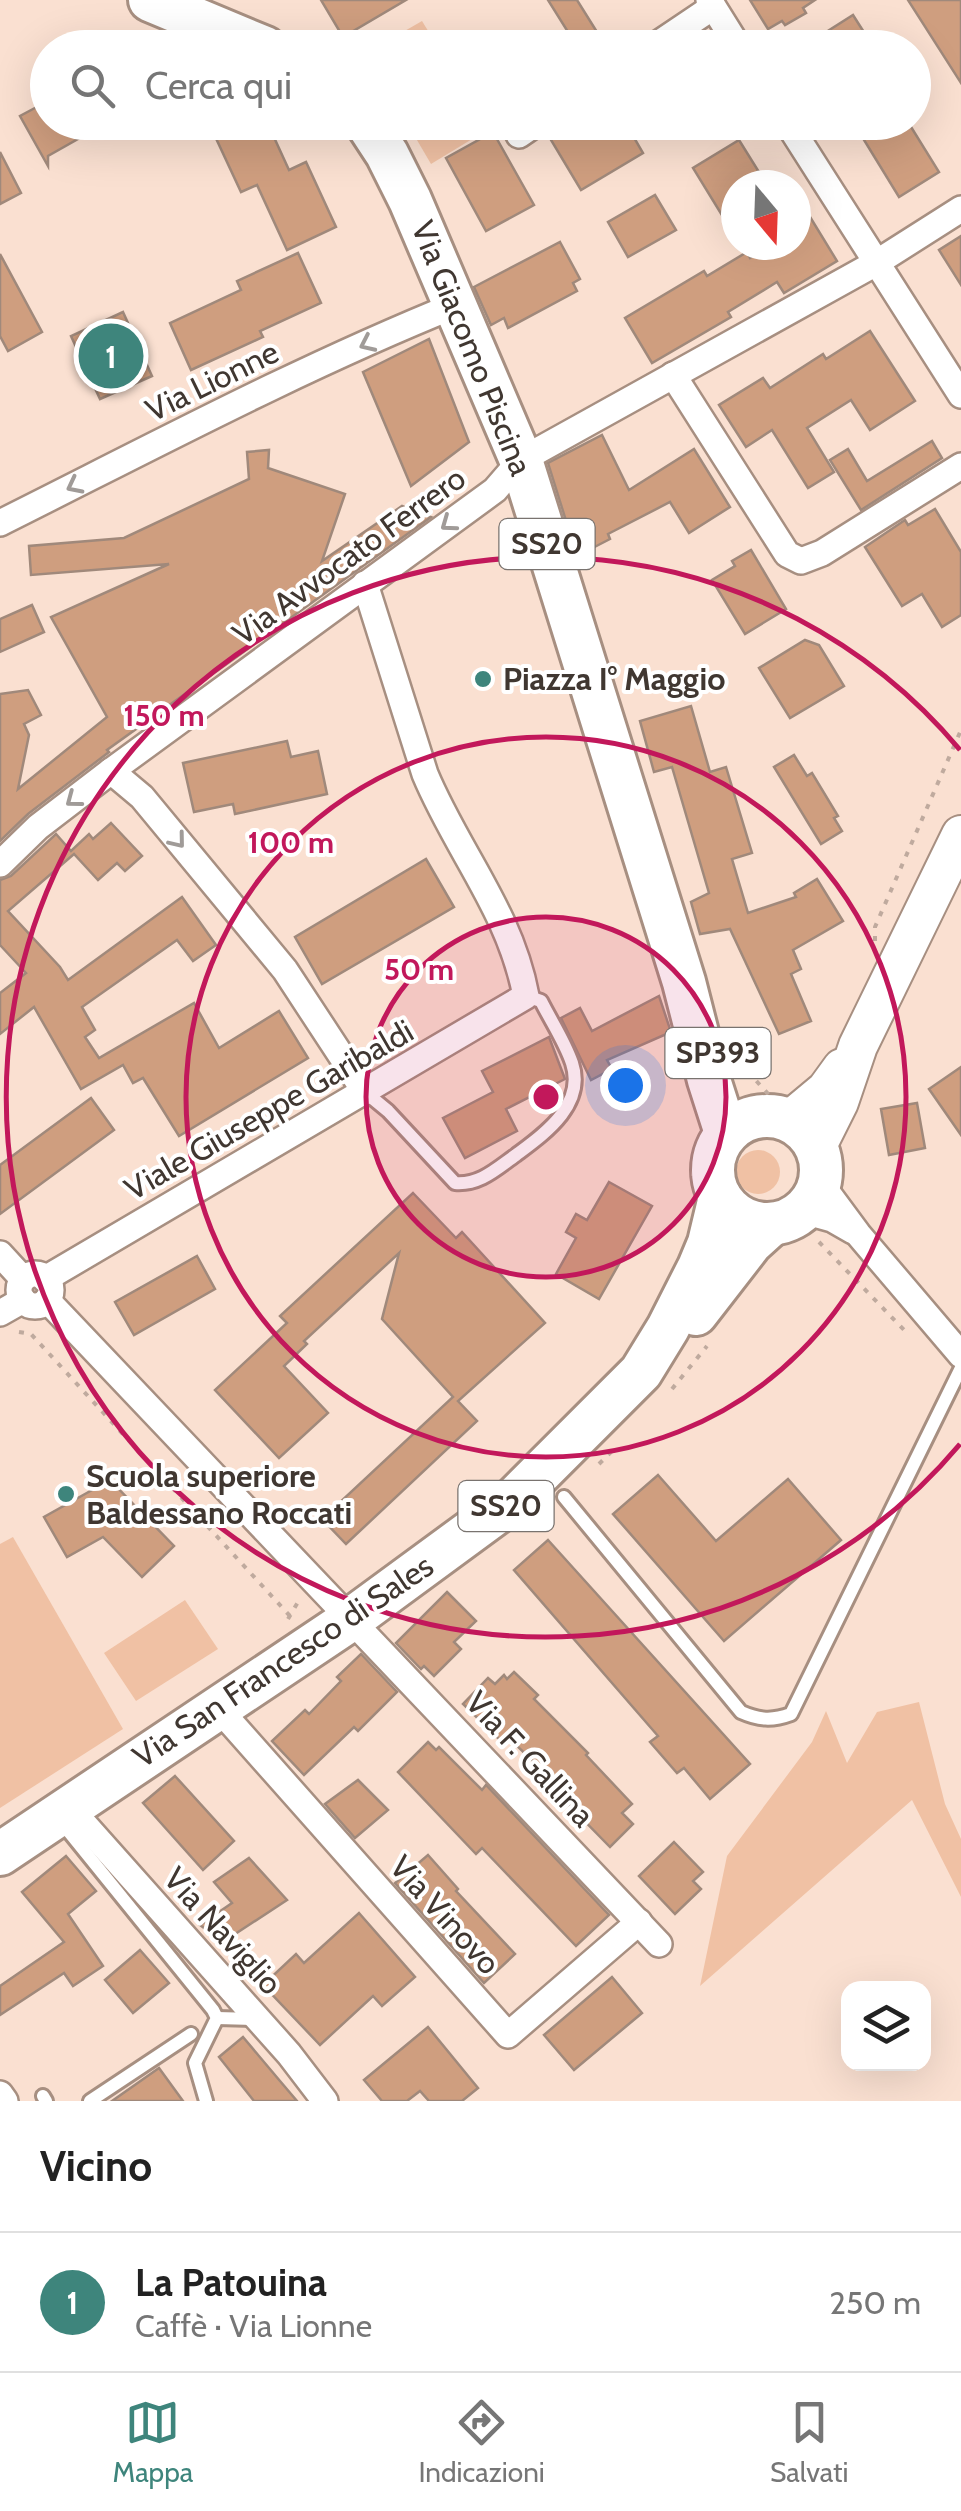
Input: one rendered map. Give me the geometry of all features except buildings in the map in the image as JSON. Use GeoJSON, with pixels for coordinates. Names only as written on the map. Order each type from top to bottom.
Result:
{"type":"FeatureCollection","features":[{"type":"Feature","properties":{"kind":"main road"},"geometry":{"type":"LineString","coordinates":[[150,0],[222,30]]}},
{"type":"Feature","properties":{"kind":"main road","name":"Via Giacomo Piscina"},"geometry":{"type":"LineString","coordinates":[[378,140],[410,200],[520,460],[684,982],[726,1133]]}},
{"type":"Feature","properties":{"kind":"main road"},"geometry":{"type":"LineString","coordinates":[[720,1197],[742,1218],[797,1176],[839,1102],[858,1046],[961,835]]}},
{"type":"Feature","properties":{"kind":"main road","name":"Via Giacomo Piscina"},"geometry":{"type":"LineString","coordinates":[[684,982],[707,1037],[797,1176]]}},
{"type":"Feature","properties":{"kind":"main road"},"geometry":{"type":"LineString","coordinates":[[726,1133],[738,1124],[797,1176]]}},
{"type":"Feature","properties":{"kind":"main road","name":"Via San Francesco di Sales"},"geometry":{"type":"LineString","coordinates":[[652,1386],[709,1243],[720,1197],[713,1164],[726,1133]]}},
{"type":"Feature","properties":{"kind":"main road","name":"Via San Francesco di Sales"},"geometry":{"type":"LineString","coordinates":[[0,1854],[353,1618],[511,1502],[652,1386],[678,1340],[797,1176]]}},
{"type":"Feature","properties":{"kind":"street"},"geometry":{"type":"LineString","coordinates":[[676,30],[711,3],[728,30]]}},
{"type":"Feature","properties":{"kind":"street"},"geometry":{"type":"LineString","coordinates":[[798,140],[961,395]]}},
{"type":"Feature","properties":{"kind":"street","name":"Via Avvocato Ferrero"},"geometry":{"type":"LineString","coordinates":[[0,864],[38,827],[111,771],[495,490],[520,460],[876,263],[961,210]]}},
{"type":"Feature","properties":{"kind":"street","name":"Via Lionne"},"geometry":{"type":"LineString","coordinates":[[0,523],[232,406],[456,305]]}},
{"type":"Feature","properties":{"kind":"street"},"geometry":{"type":"LineString","coordinates":[[674,375],[787,554],[801,560],[822,553],[961,466]]}},
{"type":"Feature","properties":{"kind":"street"},"geometry":{"type":"LineString","coordinates":[[365,584],[425,774],[490,892],[521,970],[526,996]]}},
{"type":"Feature","properties":{"kind":"street"},"geometry":{"type":"LineString","coordinates":[[111,771],[142,797],[286,970],[365,1092]]}},
{"type":"Feature","properties":{"kind":"street","name":"Viale Giuseppe Garibaldi"},"geometry":{"type":"LineString","coordinates":[[26,1301],[526,996]]}},
{"type":"Feature","properties":{"kind":"street"},"geometry":{"type":"LineString","coordinates":[[797,1176],[832,1219],[858,1234],[961,1355]]}},
{"type":"Feature","properties":{"kind":"street","name":"Via F. Gallina"},"geometry":{"type":"LineString","coordinates":[[0,1254],[26,1301],[353,1618],[659,1944]]}},
{"type":"Feature","properties":{"kind":"street","name":"Via Vinovo"},"geometry":{"type":"LineString","coordinates":[[218,1708],[508,2036],[639,1922]]}},
{"type":"Feature","properties":{"kind":"street","name":"Via Naviglio"},"geometry":{"type":"LineString","coordinates":[[63,1812],[258,2019],[325,2101]]}},
{"type":"Feature","properties":{"kind":"street"},"geometry":{"type":"LineString","coordinates":[[0,2094],[4,2101]]}},
{"type":"Feature","properties":{"kind":"lane"},"geometry":{"type":"LineString","coordinates":[[365,1092],[388,1110],[455,1184],[470,1184],[490,1174],[562,1118],[572,1089],[573,1065],[541,1000],[526,996]]}},
{"type":"Feature","properties":{"kind":"lane"},"geometry":{"type":"LineString","coordinates":[[564,1497],[741,1712],[757,1719],[778,1719],[791,1714],[961,1368]]}},
{"type":"Feature","properties":{"kind":"lane"},"geometry":{"type":"LineString","coordinates":[[63,1812],[216,2018]]}},
{"type":"Feature","properties":{"kind":"lane"},"geometry":{"type":"LineString","coordinates":[[216,2018],[258,2019]]}},
{"type":"Feature","properties":{"kind":"lane"},"geometry":{"type":"LineString","coordinates":[[206,2101],[195,2063],[216,2018]]}},
{"type":"Feature","properties":{"kind":"lane"},"geometry":{"type":"LineString","coordinates":[[90,2101],[191,2034]]}},
{"type":"Feature","properties":{"kind":"path"},"geometry":{"type":"LineString","coordinates":[[797,1176],[910,1336]]}},
{"type":"Feature","properties":{"kind":"path"},"geometry":{"type":"LineString","coordinates":[[26,1301],[30,1334],[290,1616]]}},
{"type":"Feature","properties":{"kind":"path"},"geometry":{"type":"LineString","coordinates":[[652,1386],[711,1342]]}},
{"type":"Feature","properties":{"kind":"path"},"geometry":{"type":"LineString","coordinates":[[564,1497],[616,1448]]}},
{"type":"Feature","properties":{"kind":"shaded area"},"geometry":{"type":"Polygon","coordinates":[[[422,21],[428,30],[406,30],[422,21]]]}},
{"type":"Feature","properties":{"kind":"shaded area"},"geometry":{"type":"Polygon","coordinates":[[[417,140],[471,140],[431,164],[417,140]]]}},
{"type":"Feature","properties":{"kind":"shaded area"},"geometry":{"type":"Polygon","coordinates":[[[758,1150],[773,1157],[780,1172],[773,1187],[758,1194],[743,1187],[736,1172],[743,1157],[758,1150]]]}},
{"type":"Feature","properties":{"kind":"shaded area"},"geometry":{"type":"Polygon","coordinates":[[[13,1537],[123,1729],[0,1808],[0,1544],[13,1537]]]}},
{"type":"Feature","properties":{"kind":"shaded area"},"geometry":{"type":"Polygon","coordinates":[[[185,1600],[218,1649],[136,1701],[104,1653],[185,1600]]]}},
{"type":"Feature","properties":{"kind":"shaded area"},"geometry":{"type":"Polygon","coordinates":[[[919,1702],[945,1804],[961,1839],[961,1897],[912,1800],[700,1986],[727,1856],[812,1742],[826,1711],[847,1763],[877,1712],[919,1702]]]}},
{"type":"Feature","properties":{"kind":"place","name":"La Patouina"},"geometry":{"type":"Point","coordinates":[111,356]}},
{"type":"Feature","properties":{"kind":"place","name":"Piazza I° Maggio"},"geometry":{"type":"Point","coordinates":[483,679]}},
{"type":"Feature","properties":{"kind":"place","name":"Scuola superiore Baldessano Roccati"},"geometry":{"type":"Point","coordinates":[66,1494]}}]}
